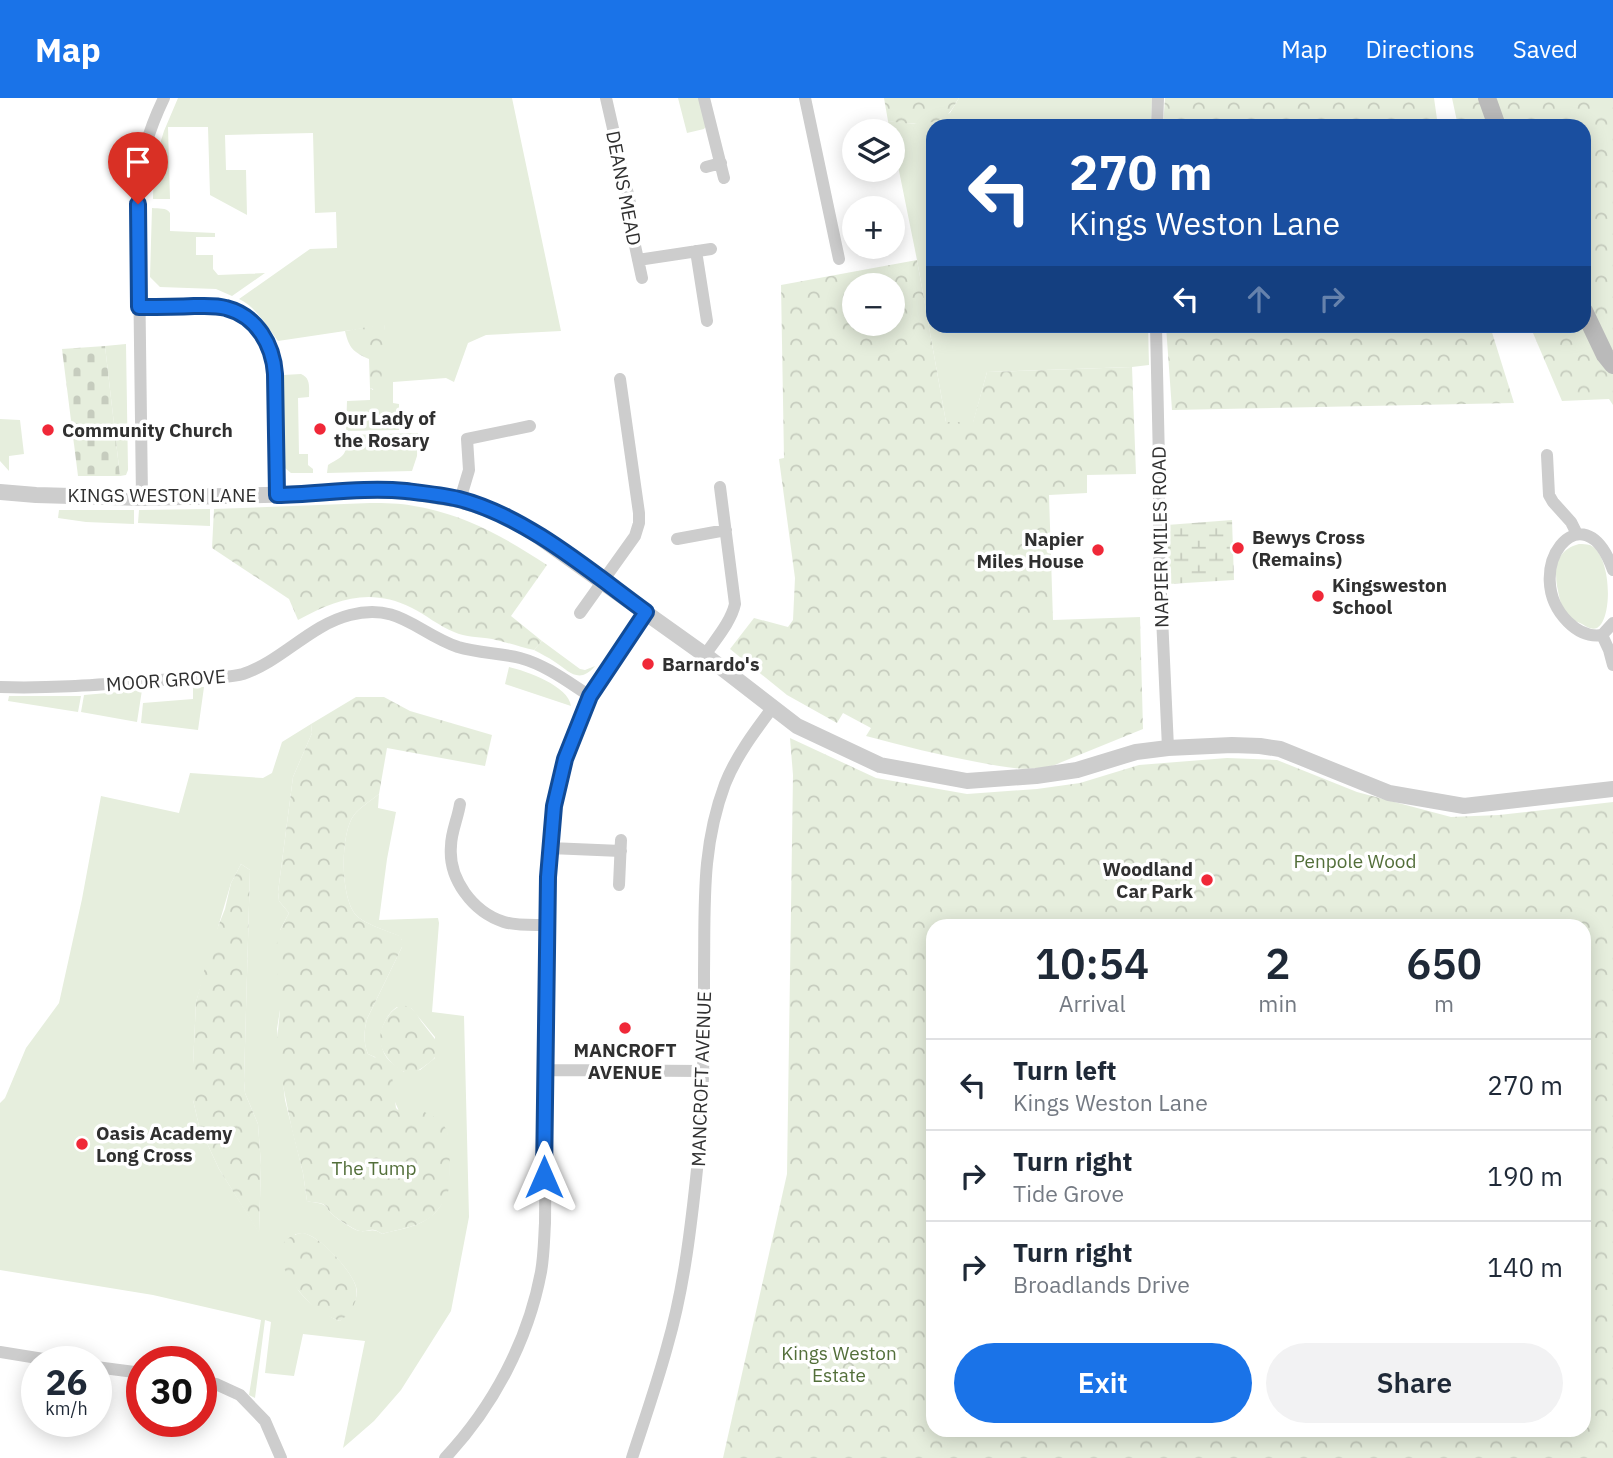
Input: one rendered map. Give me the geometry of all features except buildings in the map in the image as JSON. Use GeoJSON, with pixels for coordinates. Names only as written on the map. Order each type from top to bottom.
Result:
{"type":"FeatureCollection","features":[{"type":"Feature","properties":{"kind":"main road"},"geometry":{"type":"LineString","coordinates":[[1487,98],[1494,119]]}},
{"type":"Feature","properties":{"kind":"main road"},"geometry":{"type":"LineString","coordinates":[[1591,326],[1605,355],[1613,365]]}},
{"type":"Feature","properties":{"kind":"street"},"geometry":{"type":"LineString","coordinates":[[142,498],[139,174],[147,139],[164,98]]}},
{"type":"Feature","properties":{"kind":"street","name":"DEANS MEAD"},"geometry":{"type":"LineString","coordinates":[[606,98],[630,203],[642,278]]}},
{"type":"Feature","properties":{"kind":"street"},"geometry":{"type":"LineString","coordinates":[[705,98],[724,178]]}},
{"type":"Feature","properties":{"kind":"street"},"geometry":{"type":"LineString","coordinates":[[805,98],[839,259]]}},
{"type":"Feature","properties":{"kind":"street"},"geometry":{"type":"LineString","coordinates":[[1157,119],[1158,98]]}},
{"type":"Feature","properties":{"kind":"street"},"geometry":{"type":"LineString","coordinates":[[706,167],[721,163]]}},
{"type":"Feature","properties":{"kind":"street"},"geometry":{"type":"LineString","coordinates":[[638,260],[711,249]]}},
{"type":"Feature","properties":{"kind":"street"},"geometry":{"type":"LineString","coordinates":[[696,251],[707,321]]}},
{"type":"Feature","properties":{"kind":"street"},"geometry":{"type":"LineString","coordinates":[[139,307],[227,308],[249,320],[263,335],[271,352],[275,374],[277,495]]}},
{"type":"Feature","properties":{"kind":"street","name":"NAPIER MILES ROAD"},"geometry":{"type":"LineString","coordinates":[[1156,333],[1159,551],[1168,748]]}},
{"type":"Feature","properties":{"kind":"street"},"geometry":{"type":"LineString","coordinates":[[580,613],[629,546],[638,529],[628,394],[620,379]]}},
{"type":"Feature","properties":{"kind":"street"},"geometry":{"type":"LineString","coordinates":[[460,500],[469,470],[467,439],[530,426]]}},
{"type":"Feature","properties":{"kind":"street"},"geometry":{"type":"LineString","coordinates":[[1547,455],[1549,495],[1571,522],[1577,534]]}},
{"type":"Feature","properties":{"kind":"street"},"geometry":{"type":"LineString","coordinates":[[705,655],[735,604],[720,487]]}},
{"type":"Feature","properties":{"kind":"street","name":"KINGS WESTON LANE"},"geometry":{"type":"LineString","coordinates":[[0,492],[142,498],[369,490],[405,491],[460,500],[524,526],[705,655],[797,726],[880,765],[967,781],[1077,770],[1136,752],[1232,745],[1280,749],[1389,793],[1464,806],[1613,789]]}},
{"type":"Feature","properties":{"kind":"street"},"geometry":{"type":"LineString","coordinates":[[677,539],[726,530]]}},
{"type":"Feature","properties":{"kind":"street"},"geometry":{"type":"LineString","coordinates":[[1613,570],[1602,546],[1587,535],[1577,534],[1567,537],[1560,544],[1549,573],[1552,597],[1560,614],[1572,626],[1589,635],[1602,635],[1613,623]]}},
{"type":"Feature","properties":{"kind":"street","name":"MOOR GROVE"},"geometry":{"type":"LineString","coordinates":[[0,687],[77,687],[242,674],[269,661],[322,626],[356,613],[376,611],[400,617],[455,646],[534,663],[590,696]]}},
{"type":"Feature","properties":{"kind":"street"},"geometry":{"type":"LineString","coordinates":[[445,1458],[488,1404],[501,1382],[515,1352],[536,1291],[544,1248],[547,925],[554,806],[573,736],[590,696],[646,612]]}},
{"type":"Feature","properties":{"kind":"street"},"geometry":{"type":"LineString","coordinates":[[1602,635],[1613,665]]}},
{"type":"Feature","properties":{"kind":"street","name":"MANCROFT AVENUE"},"geometry":{"type":"LineString","coordinates":[[632,1458],[668,1345],[684,1272],[696,1180],[704,1071],[705,881],[710,832],[727,781],[752,735],[773,708]]}},
{"type":"Feature","properties":{"kind":"street"},"geometry":{"type":"LineString","coordinates":[[460,804],[451,856],[457,879],[466,895],[483,911],[505,922],[547,925]]}},
{"type":"Feature","properties":{"kind":"street"},"geometry":{"type":"LineString","coordinates":[[550,848],[621,845],[619,885]]}},
{"type":"Feature","properties":{"kind":"street"},"geometry":{"type":"LineString","coordinates":[[546,1070],[704,1071]]}},
{"type":"Feature","properties":{"kind":"street"},"geometry":{"type":"LineString","coordinates":[[0,1352],[21,1355]]}},
{"type":"Feature","properties":{"kind":"street"},"geometry":{"type":"LineString","coordinates":[[217,1384],[240,1395],[265,1421],[281,1458]]}},
{"type":"Feature","properties":{"kind":"green space"},"geometry":{"type":"Polygon","coordinates":[[[178,98],[512,98],[561,331],[486,335],[468,343],[454,382],[446,378],[393,382],[393,403],[399,404],[399,430],[346,431],[347,401],[370,400],[370,388],[373,390],[385,325],[278,341],[256,312],[239,299],[310,249],[337,248],[336,212],[315,213],[313,133],[225,135],[226,170],[246,170],[247,215],[210,195],[208,127],[168,127],[170,199],[153,199],[154,163],[178,98]]]}},
{"type":"Feature","properties":{"kind":"green space"},"geometry":{"type":"Polygon","coordinates":[[[678,98],[699,98],[706,126],[704,129],[687,133],[678,98]]]}},
{"type":"Feature","properties":{"kind":"green space"},"geometry":{"type":"Polygon","coordinates":[[[884,98],[959,98],[943,118],[926,119],[926,123],[905,123],[905,119],[888,119],[884,98]]]}},
{"type":"Feature","properties":{"kind":"green space"},"geometry":{"type":"Polygon","coordinates":[[[959,98],[1152,98],[1151,119],[930,119],[950,113],[959,98]]]}},
{"type":"Feature","properties":{"kind":"green space"},"geometry":{"type":"Polygon","coordinates":[[[1165,98],[1434,98],[1437,119],[1164,119],[1165,98]]]}},
{"type":"Feature","properties":{"kind":"green space"},"geometry":{"type":"Polygon","coordinates":[[[1452,98],[1613,98],[1613,405],[1609,399],[1562,401],[1533,333],[1591,333],[1591,119],[1456,119],[1452,98]]]}},
{"type":"Feature","properties":{"kind":"green space"},"geometry":{"type":"Polygon","coordinates":[[[926,120],[926,310],[901,182],[905,182],[905,123],[914,124],[926,120]]]}},
{"type":"Feature","properties":{"kind":"green space"},"geometry":{"type":"Polygon","coordinates":[[[152,208],[164,209],[170,213],[170,231],[215,233],[215,237],[196,237],[196,255],[213,255],[213,269],[218,275],[265,273],[232,296],[216,289],[160,287],[150,277],[152,208]]]}},
{"type":"Feature","properties":{"kind":"green space"},"geometry":{"type":"Polygon","coordinates":[[[917,260],[926,310],[926,333],[930,333],[946,422],[973,422],[987,372],[1132,367],[1136,474],[1087,475],[1087,493],[1049,495],[1053,620],[1140,617],[1143,729],[1052,766],[1024,769],[977,762],[866,736],[871,728],[843,713],[837,723],[787,695],[730,649],[754,618],[788,627],[793,620],[795,578],[779,459],[784,458],[781,285],[842,274],[842,336],[905,336],[905,273],[846,273],[917,260]]]}},
{"type":"Feature","properties":{"kind":"green space"},"geometry":{"type":"Polygon","coordinates":[[[385,324],[381,386],[373,389],[370,388],[369,359],[352,349],[345,331],[385,324]]]}},
{"type":"Feature","properties":{"kind":"green space"},"geometry":{"type":"Polygon","coordinates":[[[930,333],[1148,333],[1149,365],[987,372],[973,423],[946,422],[930,333]]]}},
{"type":"Feature","properties":{"kind":"green space"},"geometry":{"type":"Polygon","coordinates":[[[1166,333],[1492,333],[1514,403],[1172,410],[1166,333]]]}},
{"type":"Feature","properties":{"kind":"green space"},"geometry":{"type":"Polygon","coordinates":[[[126,344],[128,470],[126,475],[120,476],[105,346],[126,344]]]}},
{"type":"Feature","properties":{"kind":"green space"},"geometry":{"type":"Polygon","coordinates":[[[105,346],[120,476],[78,476],[62,349],[105,346]]]}},
{"type":"Feature","properties":{"kind":"green space"},"geometry":{"type":"Polygon","coordinates":[[[301,374],[308,381],[309,397],[298,398],[299,454],[308,454],[308,465],[313,469],[313,473],[291,473],[284,463],[283,375],[301,374]]]}},
{"type":"Feature","properties":{"kind":"green space"},"geometry":{"type":"Polygon","coordinates":[[[0,419],[20,420],[24,454],[9,456],[9,471],[0,461],[0,419]]]}},
{"type":"Feature","properties":{"kind":"green space"},"geometry":{"type":"Polygon","coordinates":[[[418,433],[417,456],[412,471],[327,473],[328,465],[344,454],[347,435],[418,433]]]}},
{"type":"Feature","properties":{"kind":"green space"},"geometry":{"type":"Polygon","coordinates":[[[370,503],[409,505],[450,515],[500,537],[547,565],[511,616],[542,641],[534,650],[463,635],[443,627],[412,608],[382,598],[340,601],[298,620],[289,599],[212,548],[214,509],[370,503]]]}},
{"type":"Feature","properties":{"kind":"green space"},"geometry":{"type":"Polygon","coordinates":[[[210,509],[210,526],[138,523],[139,510],[210,509]]]}},
{"type":"Feature","properties":{"kind":"green space"},"geometry":{"type":"Polygon","coordinates":[[[59,510],[134,510],[134,524],[58,518],[59,510]]]}},
{"type":"Feature","properties":{"kind":"green space"},"geometry":{"type":"Polygon","coordinates":[[[1232,520],[1234,580],[1169,584],[1167,525],[1232,520]]]}},
{"type":"Feature","properties":{"kind":"green space"},"geometry":{"type":"Polygon","coordinates":[[[1579,544],[1590,545],[1597,551],[1606,574],[1606,613],[1602,623],[1595,629],[1568,616],[1557,586],[1559,560],[1566,550],[1579,544]]]}},
{"type":"Feature","properties":{"kind":"green space"},"geometry":{"type":"Polygon","coordinates":[[[542,641],[580,669],[595,666],[584,675],[574,674],[534,650],[542,641]]]}},
{"type":"Feature","properties":{"kind":"green space"},"geometry":{"type":"Polygon","coordinates":[[[509,667],[555,686],[563,692],[571,706],[505,684],[509,667]]]}},
{"type":"Feature","properties":{"kind":"green space"},"geometry":{"type":"Polygon","coordinates":[[[193,687],[204,687],[198,730],[141,723],[143,703],[193,699],[193,687]]]}},
{"type":"Feature","properties":{"kind":"green space"},"geometry":{"type":"Polygon","coordinates":[[[142,690],[137,722],[81,712],[84,695],[142,690]]]}},
{"type":"Feature","properties":{"kind":"green space"},"geometry":{"type":"Polygon","coordinates":[[[9,696],[81,696],[78,712],[8,701],[9,696]]]}},
{"type":"Feature","properties":{"kind":"green space","name":"The Tump"},"geometry":{"type":"Polygon","coordinates":[[[356,697],[384,697],[410,711],[492,735],[485,766],[387,748],[379,794],[354,815],[346,836],[345,881],[351,907],[360,918],[400,936],[402,940],[402,947],[367,1019],[364,1037],[366,1050],[388,1069],[393,1082],[396,1108],[398,1110],[406,1106],[435,1118],[447,1131],[449,1143],[449,1187],[440,1207],[422,1222],[382,1234],[373,1230],[358,1230],[336,1218],[323,1204],[307,1201],[276,1051],[280,1010],[276,947],[280,930],[289,913],[279,901],[278,892],[293,777],[312,733],[311,724],[356,697]]]}},
{"type":"Feature","properties":{"kind":"green space"},"geometry":{"type":"Polygon","coordinates":[[[311,724],[312,733],[293,777],[278,892],[279,901],[289,913],[280,930],[280,1010],[277,1029],[285,1100],[307,1201],[324,1205],[336,1218],[357,1230],[373,1230],[382,1234],[414,1225],[435,1213],[442,1204],[449,1181],[447,1132],[399,1111],[375,1057],[368,1054],[365,1045],[367,1019],[402,947],[402,940],[356,915],[347,895],[344,850],[349,824],[354,815],[379,794],[378,808],[396,812],[379,920],[438,918],[432,1012],[464,1016],[469,1217],[451,1311],[401,1390],[374,1421],[343,1448],[365,1341],[303,1334],[294,1376],[265,1373],[271,1322],[265,1320],[255,1398],[249,1395],[261,1320],[153,1295],[0,1270],[0,1103],[5,1098],[26,1048],[59,1003],[101,796],[179,813],[190,773],[263,778],[272,773],[282,742],[311,724]],[[241,864],[231,883],[196,1002],[193,1100],[199,1126],[219,1169],[259,1232],[261,1165],[258,1124],[245,1093],[244,1081],[250,870],[241,864]],[[397,1007],[384,1023],[381,1037],[383,1052],[404,1072],[420,1070],[435,1058],[435,1037],[411,1008],[397,1007]],[[295,1234],[292,1268],[299,1291],[327,1315],[340,1321],[351,1308],[357,1292],[345,1268],[329,1250],[313,1237],[295,1234]]]}},
{"type":"Feature","properties":{"kind":"green space","name":"Kings Weston Estate"},"geometry":{"type":"Polygon","coordinates":[[[790,738],[876,778],[967,794],[1080,783],[1139,765],[1227,758],[1277,760],[1357,792],[1451,817],[1499,815],[1613,802],[1613,1458],[723,1458],[787,1174],[793,775],[790,738]]]}},
{"type":"Feature","properties":{"kind":"green space"},"geometry":{"type":"Polygon","coordinates":[[[241,864],[250,870],[244,1081],[245,1093],[258,1124],[261,1165],[259,1233],[219,1169],[199,1126],[193,1100],[196,1002],[211,944],[225,909],[231,883],[241,864]]]}},
{"type":"Feature","properties":{"kind":"green space"},"geometry":{"type":"Polygon","coordinates":[[[403,1005],[416,1013],[438,1043],[434,1058],[412,1073],[402,1071],[393,1064],[382,1049],[380,1039],[388,1016],[403,1005]]]}},
{"type":"Feature","properties":{"kind":"green space"},"geometry":{"type":"Polygon","coordinates":[[[302,1233],[326,1246],[353,1280],[357,1292],[355,1302],[340,1321],[314,1306],[285,1271],[281,1252],[283,1244],[291,1236],[302,1233]]]}},
{"type":"Feature","properties":{"kind":"place","name":"Our Lady of the Rosary"},"geometry":{"type":"Point","coordinates":[320,429]}},
{"type":"Feature","properties":{"kind":"place","name":"Community Church"},"geometry":{"type":"Point","coordinates":[48,430]}},
{"type":"Feature","properties":{"kind":"place","name":"Bewys Cross (Remains)"},"geometry":{"type":"Point","coordinates":[1238,548]}},
{"type":"Feature","properties":{"kind":"place","name":"Napier Miles House"},"geometry":{"type":"Point","coordinates":[1098,550]}},
{"type":"Feature","properties":{"kind":"place","name":"Kingsweston School"},"geometry":{"type":"Point","coordinates":[1318,596]}},
{"type":"Feature","properties":{"kind":"place","name":"Barnardo's"},"geometry":{"type":"Point","coordinates":[648,664]}},
{"type":"Feature","properties":{"kind":"place","name":"Woodland Car Park"},"geometry":{"type":"Point","coordinates":[1207,880]}},
{"type":"Feature","properties":{"kind":"place","name":"MANCROFT AVENUE"},"geometry":{"type":"Point","coordinates":[625,1028]}},
{"type":"Feature","properties":{"kind":"place","name":"Oasis Academy Long Cross"},"geometry":{"type":"Point","coordinates":[82,1144]}},
{"type":"Feature","properties":{"kind":"route"},"geometry":{"type":"LineString","coordinates":[[138,204],[139,307],[227,308],[255,326],[269,346],[275,374],[277,495],[369,490],[405,491],[460,500],[524,526],[646,612],[590,696],[565,759],[554,806],[548,877],[544,1177]]}},
{"type":"Feature","properties":{"kind":"park label","name":"Penpole Wood"},"geometry":{"type":"Point","coordinates":[1355,861]}}]}
